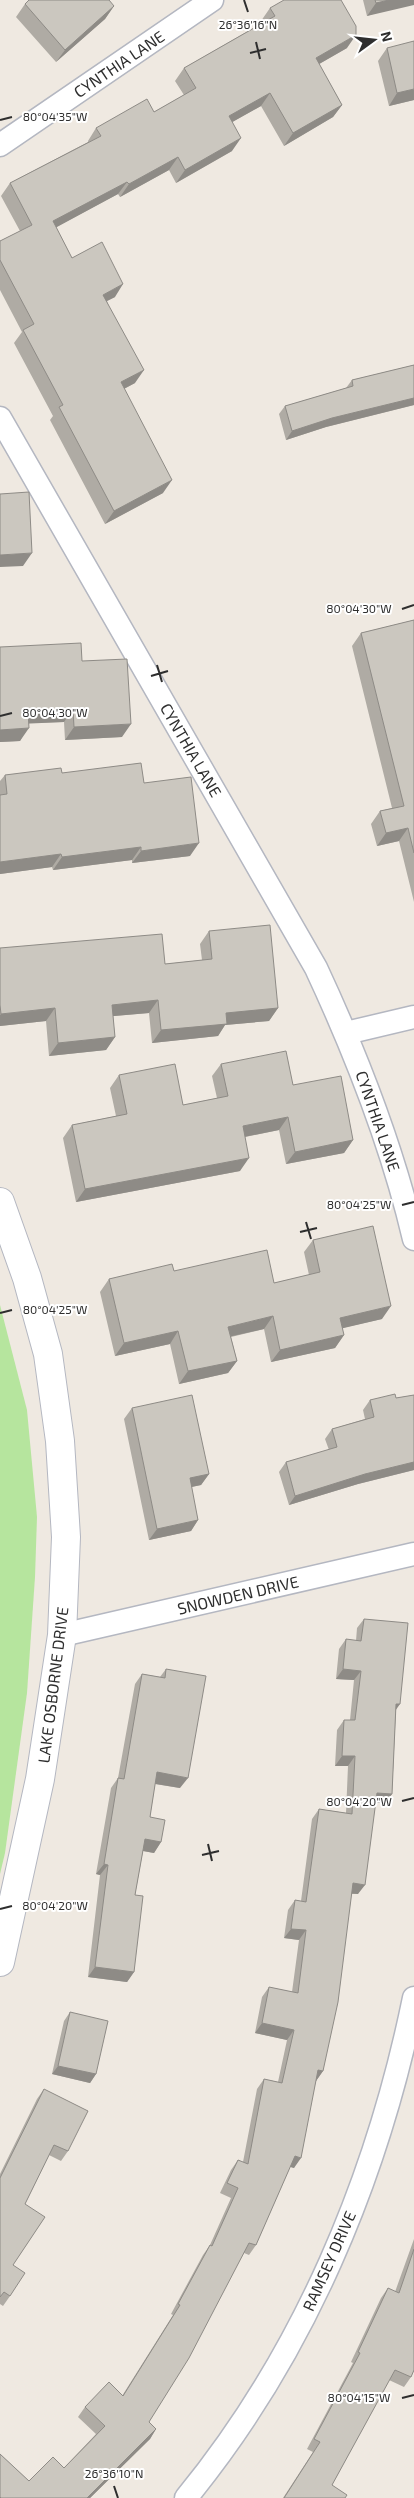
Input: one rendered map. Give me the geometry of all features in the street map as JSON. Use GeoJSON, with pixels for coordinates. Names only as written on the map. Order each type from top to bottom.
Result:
{"type":"FeatureCollection","features":[{"type":"Feature","properties":{"kind":"street","name":"CYNTHIA LANE"},"geometry":{"type":"LineString","coordinates":[[0,145],[212,0]]}},
{"type":"Feature","properties":{"kind":"street","name":"CYNTHIA LANE"},"geometry":{"type":"LineString","coordinates":[[0,418],[316,968],[346,1033],[379,1117],[406,1204],[414,1239]]}},
{"type":"Feature","properties":{"kind":"street"},"geometry":{"type":"LineString","coordinates":[[346,1033],[414,1017]]}},
{"type":"Feature","properties":{"kind":"street","name":"LAKE OSBORNE DRIVE"},"geometry":{"type":"LineString","coordinates":[[0,1202],[27,1278],[48,1354],[60,1441],[66,1537],[62,1635],[40,1779],[0,1962]]}},
{"type":"Feature","properties":{"kind":"street","name":"SNOWDEN DRIVE"},"geometry":{"type":"LineString","coordinates":[[62,1635],[414,1554]]}},
{"type":"Feature","properties":{"kind":"street","name":"RAMSEY DRIVE"},"geometry":{"type":"LineString","coordinates":[[186,2498],[208,2471],[257,2400],[300,2324],[346,2227],[389,2104],[414,1998]]}},
{"type":"Feature","properties":{"kind":"green space"},"geometry":{"type":"Polygon","coordinates":[[[0,1305],[27,1410],[37,1517],[27,1693],[5,1853],[0,1874],[0,1305]]]}},
{"type":"Feature","properties":{"kind":"building"},"geometry":{"type":"Polygon","coordinates":[[[29,0],[109,0],[114,6],[65,50],[25,4],[29,0]]]}},
{"type":"Feature","properties":{"kind":"building"},"geometry":{"type":"Polygon","coordinates":[[[284,0],[341,0],[356,26],[356,35],[316,58],[342,105],[293,133],[270,93],[229,116],[241,138],[185,170],[178,157],[129,184],[127,182],[53,221],[72,258],[102,242],[123,284],[103,295],[144,370],[121,382],[172,480],[114,511],[59,407],[63,405],[23,330],[34,324],[0,260],[0,241],[32,225],[10,183],[101,136],[96,128],[147,99],[154,112],[196,88],[184,68],[275,16],[270,8],[284,0]]]}},
{"type":"Feature","properties":{"kind":"building"},"geometry":{"type":"Polygon","coordinates":[[[375,0],[389,0],[376,3],[375,0]]]}},
{"type":"Feature","properties":{"kind":"building"},"geometry":{"type":"Polygon","coordinates":[[[414,41],[414,89],[397,93],[387,48],[414,41]]]}},
{"type":"Feature","properties":{"kind":"building"},"geometry":{"type":"Polygon","coordinates":[[[414,365],[414,398],[332,418],[292,431],[285,406],[353,386],[352,380],[414,365]]]}},
{"type":"Feature","properties":{"kind":"building"},"geometry":{"type":"Polygon","coordinates":[[[29,492],[32,553],[0,555],[0,494],[29,492]]]}},
{"type":"Feature","properties":{"kind":"building"},"geometry":{"type":"Polygon","coordinates":[[[414,620],[414,853],[408,828],[386,833],[380,811],[404,806],[361,633],[414,620]]]}},
{"type":"Feature","properties":{"kind":"building"},"geometry":{"type":"Polygon","coordinates":[[[81,643],[82,661],[127,659],[131,724],[74,727],[73,709],[28,711],[29,728],[0,730],[0,647],[81,643]]]}},
{"type":"Feature","properties":{"kind":"building"},"geometry":{"type":"Polygon","coordinates":[[[141,763],[144,783],[191,777],[199,843],[141,851],[141,847],[62,857],[61,854],[0,862],[0,795],[7,794],[5,775],[61,768],[62,773],[141,763]]]}},
{"type":"Feature","properties":{"kind":"building"},"geometry":{"type":"Polygon","coordinates":[[[270,925],[278,1008],[226,1013],[227,1024],[161,1030],[158,1000],[112,1005],[115,1037],[58,1043],[55,1008],[1,1014],[0,948],[162,934],[165,964],[212,959],[209,931],[270,925]]]}},
{"type":"Feature","properties":{"kind":"building"},"geometry":{"type":"Polygon","coordinates":[[[286,1051],[293,1085],[341,1076],[353,1140],[295,1152],[288,1117],[243,1126],[249,1158],[85,1189],[72,1125],[127,1114],[119,1075],[175,1064],[183,1105],[228,1096],[221,1064],[286,1051]]]}},
{"type":"Feature","properties":{"kind":"building"},"geometry":{"type":"Polygon","coordinates":[[[373,1226],[391,1306],[340,1318],[344,1335],[280,1350],[273,1316],[228,1327],[237,1361],[188,1371],[178,1331],[124,1343],[109,1279],[172,1264],[174,1271],[267,1250],[274,1283],[320,1272],[313,1240],[373,1226]]]}},
{"type":"Feature","properties":{"kind":"building"},"geometry":{"type":"Polygon","coordinates":[[[395,1394],[396,1398],[414,1395],[414,1462],[365,1474],[295,1496],[286,1462],[337,1447],[332,1429],[374,1417],[370,1400],[395,1394]]]}},
{"type":"Feature","properties":{"kind":"building"},"geometry":{"type":"Polygon","coordinates":[[[192,1395],[209,1474],[190,1478],[198,1520],[157,1529],[132,1408],[192,1395]]]}},
{"type":"Feature","properties":{"kind":"building"},"geometry":{"type":"Polygon","coordinates":[[[364,1619],[408,1623],[400,1704],[396,1704],[392,1794],[377,1793],[365,1885],[353,1883],[338,2002],[323,2071],[318,2070],[301,2158],[295,2156],[256,2245],[249,2243],[189,2358],[149,2422],[156,2429],[87,2498],[1,2498],[0,2454],[29,2481],[53,2457],[64,2468],[105,2426],[85,2407],[109,2382],[123,2396],[180,2305],[178,2304],[210,2245],[212,2246],[238,2188],[227,2183],[238,2160],[248,2164],[264,2079],[282,2083],[294,2030],[262,2023],[269,1987],[298,1993],[306,1930],[291,1929],[295,1900],[306,1902],[319,1809],[352,1814],[355,1756],[342,1756],[344,1720],[355,1720],[361,1671],[343,1669],[346,1639],[361,1641],[364,1619]]]}},
{"type":"Feature","properties":{"kind":"building"},"geometry":{"type":"Polygon","coordinates":[[[166,1669],[206,1676],[188,1778],[157,1772],[150,1817],[165,1820],[161,1842],[145,1839],[135,1895],[143,1896],[134,1972],[95,1967],[108,1865],[104,1864],[118,1778],[124,1779],[142,1674],[165,1678],[166,1669]]]}},
{"type":"Feature","properties":{"kind":"building"},"geometry":{"type":"Polygon","coordinates":[[[70,2012],[108,2021],[96,2074],[58,2066],[70,2012]]]}},
{"type":"Feature","properties":{"kind":"building"},"geometry":{"type":"Polygon","coordinates":[[[44,2089],[88,2111],[68,2151],[54,2145],[25,2204],[45,2217],[13,2265],[25,2273],[10,2296],[4,2292],[0,2297],[0,2178],[44,2089]]]}},
{"type":"Feature","properties":{"kind":"building"},"geometry":{"type":"Polygon","coordinates":[[[414,2249],[414,2370],[411,2377],[395,2370],[332,2485],[347,2495],[345,2498],[284,2498],[320,2442],[314,2439],[360,2353],[358,2352],[388,2288],[399,2293],[414,2249]]]}}]}
